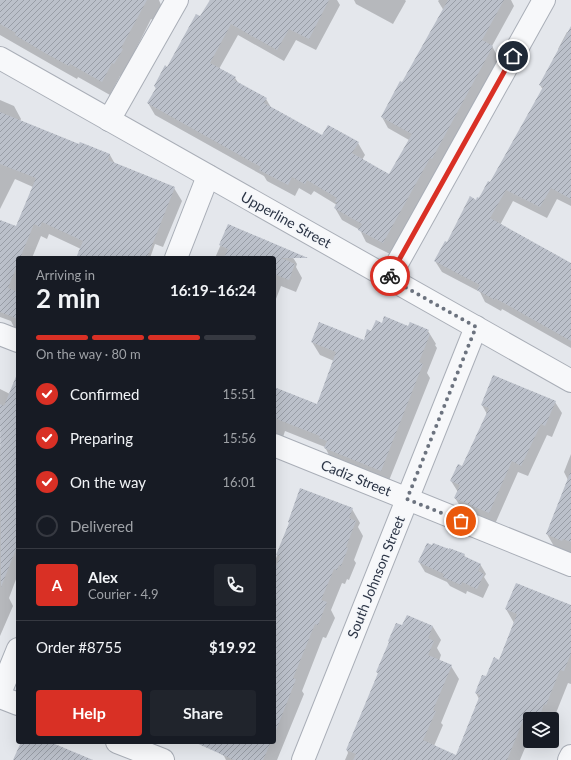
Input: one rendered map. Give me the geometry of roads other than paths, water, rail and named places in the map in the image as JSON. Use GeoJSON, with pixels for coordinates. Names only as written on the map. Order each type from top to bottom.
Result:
{"type":"FeatureCollection","features":[{"type":"Feature","properties":{"kind":"street"},"geometry":{"type":"LineString","coordinates":[[109,120],[177,0]]}},
{"type":"Feature","properties":{"kind":"street"},"geometry":{"type":"LineString","coordinates":[[389,278],[544,0]]}},
{"type":"Feature","properties":{"kind":"street","name":"Upperline Street"},"geometry":{"type":"LineString","coordinates":[[0,58],[571,381]]}},
{"type":"Feature","properties":{"kind":"street"},"geometry":{"type":"LineString","coordinates":[[177,256],[208,176]]}},
{"type":"Feature","properties":{"kind":"street","name":"South Johnson Street"},"geometry":{"type":"LineString","coordinates":[[303,760],[476,327]]}},
{"type":"Feature","properties":{"kind":"street"},"geometry":{"type":"LineString","coordinates":[[0,334],[16,340]]}},
{"type":"Feature","properties":{"kind":"street","name":"Cadiz Street"},"geometry":{"type":"LineString","coordinates":[[276,446],[571,565]]}},
{"type":"Feature","properties":{"kind":"street"},"geometry":{"type":"LineString","coordinates":[[0,693],[16,654]]}},
{"type":"Feature","properties":{"kind":"street"},"geometry":{"type":"LineString","coordinates":[[0,697],[16,703]]}},
{"type":"Feature","properties":{"kind":"street"},"geometry":{"type":"LineString","coordinates":[[121,744],[163,760]]}},
{"type":"Feature","properties":{"kind":"street"},"geometry":{"type":"LineString","coordinates":[[569,760],[571,756]]}}]}
